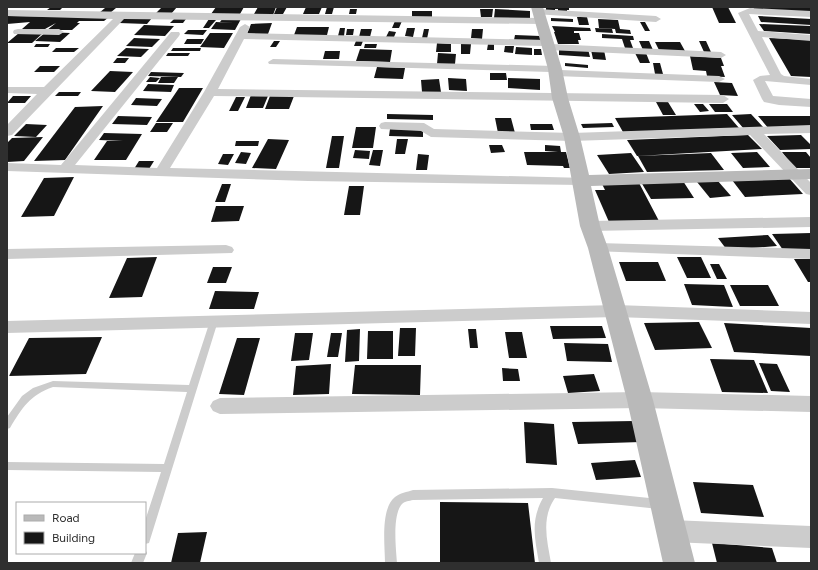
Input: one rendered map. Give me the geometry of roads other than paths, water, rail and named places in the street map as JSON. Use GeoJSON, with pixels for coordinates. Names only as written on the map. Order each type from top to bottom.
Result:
{"type":"FeatureCollection","features":[{"type":"Feature","properties":{"kind":"street"},"geometry":{"type":"LineString","coordinates":[[161,172],[210,92],[254,7]]}},
{"type":"Feature","properties":{"kind":"street"},"geometry":{"type":"LineString","coordinates":[[7,13],[121,16],[245,26],[721,55]]}},
{"type":"Feature","properties":{"kind":"street"},"geometry":{"type":"LineString","coordinates":[[245,26],[539,13],[656,19]]}},
{"type":"Feature","properties":{"kind":"street"},"geometry":{"type":"LineString","coordinates":[[539,13],[555,71],[560,98],[572,138],[594,237],[640,400],[679,563]]}},
{"type":"Feature","properties":{"kind":"street"},"geometry":{"type":"LineString","coordinates":[[780,79],[776,76],[743,13],[811,14]]}},
{"type":"Feature","properties":{"kind":"street"},"geometry":{"type":"LineString","coordinates":[[7,132],[46,90],[121,16]]}},
{"type":"Feature","properties":{"kind":"street"},"geometry":{"type":"LineString","coordinates":[[18,32],[60,32]]}},
{"type":"Feature","properties":{"kind":"street"},"geometry":{"type":"LineString","coordinates":[[66,169],[175,34]]}},
{"type":"Feature","properties":{"kind":"street"},"geometry":{"type":"LineString","coordinates":[[755,34],[811,38]]}},
{"type":"Feature","properties":{"kind":"street"},"geometry":{"type":"LineString","coordinates":[[273,62],[555,71],[719,79]]}},
{"type":"Feature","properties":{"kind":"street"},"geometry":{"type":"LineString","coordinates":[[811,82],[780,79],[759,79],[768,99],[811,103]]}},
{"type":"Feature","properties":{"kind":"street"},"geometry":{"type":"LineString","coordinates":[[7,90],[46,90]]}},
{"type":"Feature","properties":{"kind":"street"},"geometry":{"type":"LineString","coordinates":[[210,92],[560,98],[723,99]]}},
{"type":"Feature","properties":{"kind":"street"},"geometry":{"type":"LineString","coordinates":[[385,126],[424,127],[431,133],[572,138],[811,129]]}},
{"type":"Feature","properties":{"kind":"street"},"geometry":{"type":"LineString","coordinates":[[754,132],[803,174],[811,191]]}},
{"type":"Feature","properties":{"kind":"street"},"geometry":{"type":"LineString","coordinates":[[7,167],[308,177],[582,181],[803,174]]}},
{"type":"Feature","properties":{"kind":"street"},"geometry":{"type":"LineString","coordinates":[[594,237],[811,222]]}},
{"type":"Feature","properties":{"kind":"street"},"geometry":{"type":"LineString","coordinates":[[594,237],[811,254]]}},
{"type":"Feature","properties":{"kind":"street"},"geometry":{"type":"LineString","coordinates":[[7,254],[226,250]]}},
{"type":"Feature","properties":{"kind":"street"},"geometry":{"type":"LineString","coordinates":[[7,326],[616,311],[811,318]]}},
{"type":"Feature","properties":{"kind":"street"},"geometry":{"type":"LineString","coordinates":[[220,406],[640,400],[811,404]]}},
{"type":"Feature","properties":{"kind":"street"},"geometry":{"type":"LineString","coordinates":[[672,531],[811,537]]}},
{"type":"Feature","properties":{"kind":"lane"},"geometry":{"type":"LineString","coordinates":[[146,536],[214,321]]}},
{"type":"Feature","properties":{"kind":"lane"},"geometry":{"type":"LineString","coordinates":[[7,425],[27,396],[43,387],[54,384],[192,388]]}},
{"type":"Feature","properties":{"kind":"lane"},"geometry":{"type":"LineString","coordinates":[[7,466],[167,468]]}},
{"type":"Feature","properties":{"kind":"lane"},"geometry":{"type":"LineString","coordinates":[[545,563],[539,524],[544,503],[552,493]]}},
{"type":"Feature","properties":{"kind":"lane"},"geometry":{"type":"LineString","coordinates":[[391,563],[392,511],[398,501],[413,495],[552,493],[666,505]]}}]}
